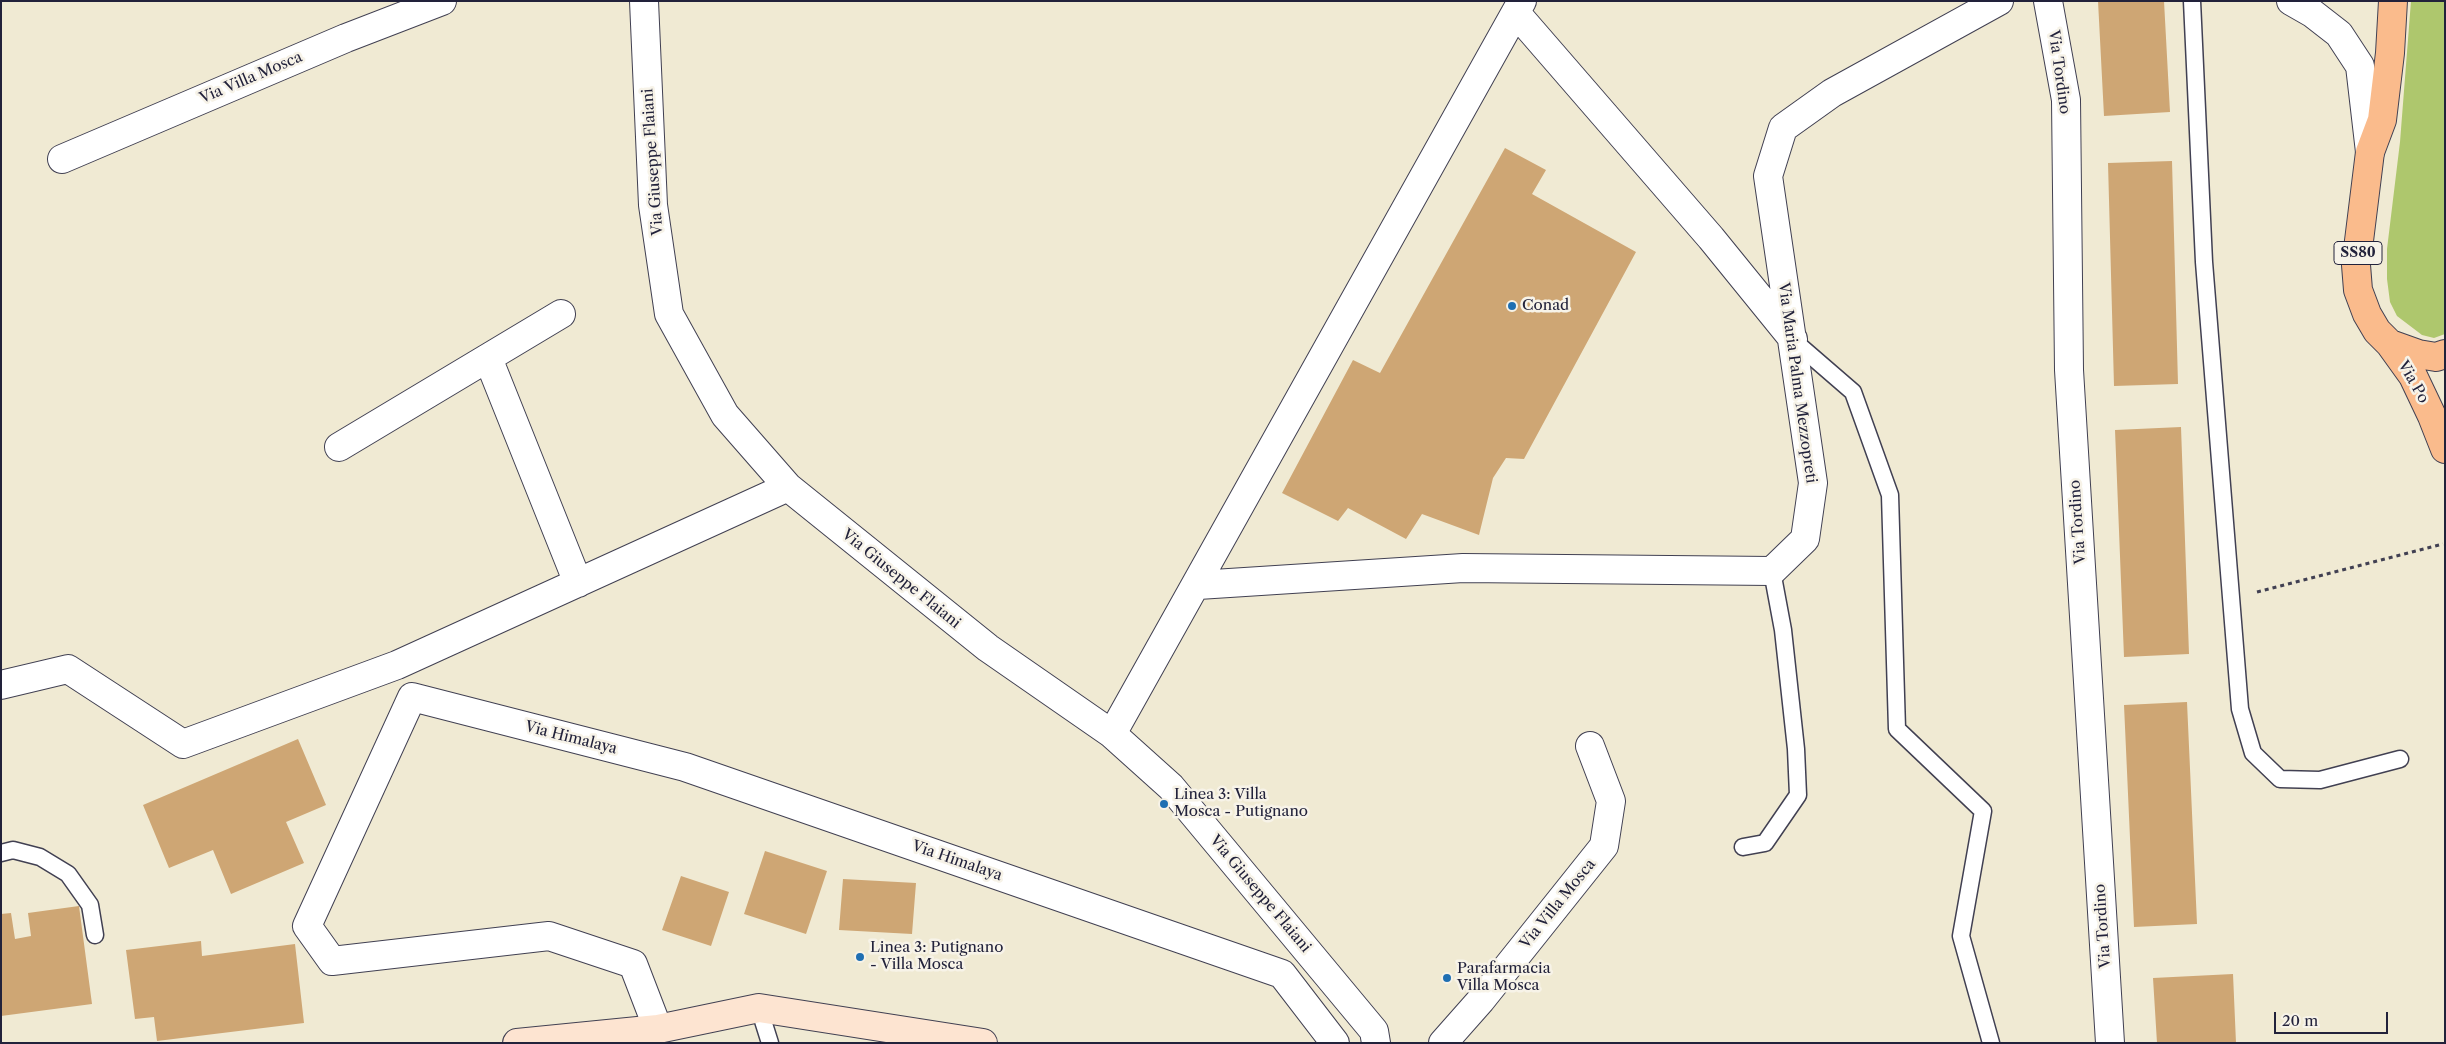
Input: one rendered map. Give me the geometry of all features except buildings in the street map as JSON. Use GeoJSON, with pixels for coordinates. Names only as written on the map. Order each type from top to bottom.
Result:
{"type":"FeatureCollection","features":[{"type":"Feature","properties":{"kind":"main road","name":"SS80"},"geometry":{"type":"LineString","coordinates":[[2393,1],[2390,53],[2382,120],[2370,152],[2356,265],[2358,290],[2367,314],[2377,331],[2390,344],[2418,354],[2436,357],[2445,354]]}},
{"type":"Feature","properties":{"kind":"main road","name":"Via Po"},"geometry":{"type":"LineString","coordinates":[[2390,344],[2413,376],[2445,449]]}},
{"type":"Feature","properties":{"kind":"street","name":"Via Villa Mosca"},"geometry":{"type":"LineString","coordinates":[[62,159],[346,38],[442,1]]}},
{"type":"Feature","properties":{"kind":"street","name":"Via Giuseppe Flaiani"},"geometry":{"type":"LineString","coordinates":[[644,1],[653,205],[669,314],[725,415],[788,487],[988,648],[1112,734],[1171,788],[1374,1031],[1376,1043]]}},
{"type":"Feature","properties":{"kind":"street","name":"Via Maria Palma Mezzopreti"},"geometry":{"type":"LineString","coordinates":[[1772,571],[1805,539],[1813,483],[1794,341],[1776,243],[1768,176],[1783,128],[1832,93],[1999,1]]}},
{"type":"Feature","properties":{"kind":"street","name":"Via Tordino"},"geometry":{"type":"LineString","coordinates":[[2048,1],[2066,100],[2069,370],[2110,1043]]}},
{"type":"Feature","properties":{"kind":"street"},"geometry":{"type":"LineString","coordinates":[[2291,1],[2312,13],[2339,34],[2360,66],[2370,152]]}},
{"type":"Feature","properties":{"kind":"street"},"geometry":{"type":"LineString","coordinates":[[1112,734],[1198,585],[1519,7],[1794,341]]}},
{"type":"Feature","properties":{"kind":"street"},"geometry":{"type":"LineString","coordinates":[[339,447],[561,314]]}},
{"type":"Feature","properties":{"kind":"street"},"geometry":{"type":"LineString","coordinates":[[488,358],[578,583]]}},
{"type":"Feature","properties":{"kind":"street"},"geometry":{"type":"LineString","coordinates":[[1,685],[68,669],[183,744],[397,665],[788,487]]}},
{"type":"Feature","properties":{"kind":"street"},"geometry":{"type":"LineString","coordinates":[[1198,585],[1463,568],[1772,571]]}},
{"type":"Feature","properties":{"kind":"street"},"geometry":{"type":"LineString","coordinates":[[397,665],[412,696],[307,926],[332,961],[549,936],[633,964],[658,1029]]}},
{"type":"Feature","properties":{"kind":"street","name":"Via Himalaya"},"geometry":{"type":"LineString","coordinates":[[412,696],[685,767],[1282,974],[1335,1043]]}},
{"type":"Feature","properties":{"kind":"street","name":"Via Villa Mosca"},"geometry":{"type":"LineString","coordinates":[[1443,1043],[1481,1000],[1604,846],[1611,801],[1590,746]]}},
{"type":"Feature","properties":{"kind":"street"},"geometry":{"type":"LineString","coordinates":[[517,1043],[658,1029],[759,1008],[983,1043]]}},
{"type":"Feature","properties":{"kind":"lane"},"geometry":{"type":"LineString","coordinates":[[2192,1],[2204,262],[2240,709],[2252,753],[2280,779],[2320,780],[2400,759]]}},
{"type":"Feature","properties":{"kind":"lane"},"geometry":{"type":"LineString","coordinates":[[1794,341],[1853,392],[1890,495],[1897,729],[1982,811],[1961,936],[1991,1043]]}},
{"type":"Feature","properties":{"kind":"lane"},"geometry":{"type":"LineString","coordinates":[[1743,847],[1765,843],[1798,795],[1796,749],[1783,630],[1772,571]]}},
{"type":"Feature","properties":{"kind":"lane"},"geometry":{"type":"LineString","coordinates":[[1,853],[13,850],[40,858],[68,874],[90,905],[95,935]]}},
{"type":"Feature","properties":{"kind":"lane"},"geometry":{"type":"LineString","coordinates":[[759,1008],[770,1043]]}},
{"type":"Feature","properties":{"kind":"path"},"geometry":{"type":"LineString","coordinates":[[2232,599],[2443,544]]}},
{"type":"Feature","properties":{"kind":"green space"},"geometry":{"type":"Polygon","coordinates":[[[2411,1],[2445,1],[2445,334],[2434,338],[2422,335],[2397,316],[2390,302],[2387,279],[2387,249],[2400,142],[2411,1]]]}},
{"type":"Feature","properties":{"kind":"place","name":"Conad"},"geometry":{"type":"Point","coordinates":[1512,306]}},
{"type":"Feature","properties":{"kind":"place","name":"Linea 3: Villa Mosca - Putignano"},"geometry":{"type":"Point","coordinates":[1164,804]}},
{"type":"Feature","properties":{"kind":"place","name":"Linea 3: Putignano - Villa Mosca"},"geometry":{"type":"Point","coordinates":[860,957]}},
{"type":"Feature","properties":{"kind":"place","name":"Parafarmacia Villa Mosca"},"geometry":{"type":"Point","coordinates":[1447,978]}}]}
